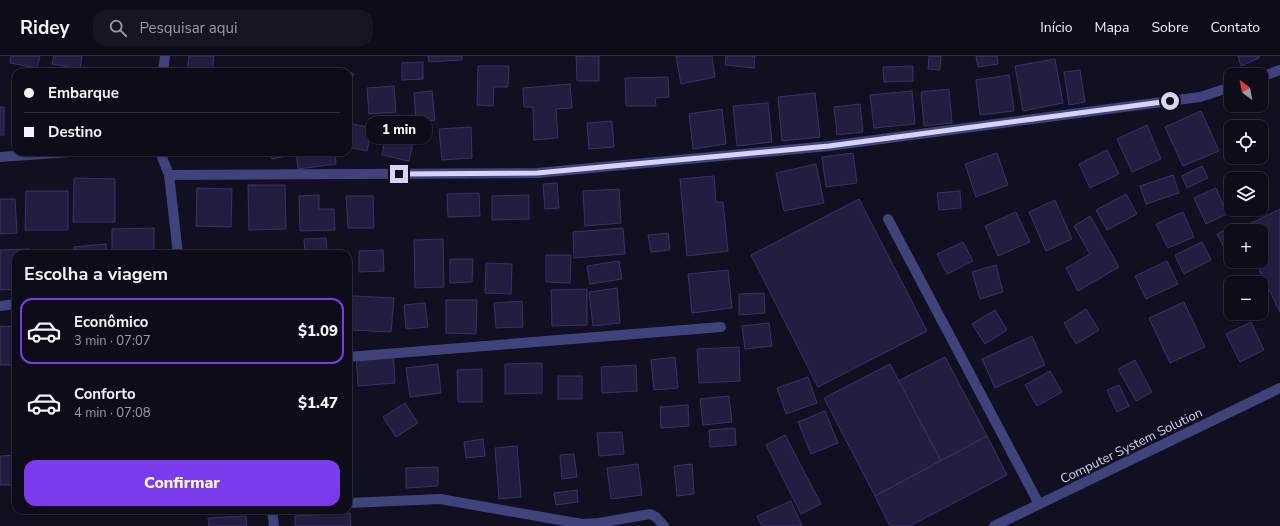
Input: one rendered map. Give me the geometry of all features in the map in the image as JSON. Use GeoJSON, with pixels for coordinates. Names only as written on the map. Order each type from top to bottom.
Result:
{"type":"FeatureCollection","features":[{"type":"Feature","properties":{"kind":"street"},"geometry":{"type":"LineString","coordinates":[[164,68],[165,56]]}},
{"type":"Feature","properties":{"kind":"street"},"geometry":{"type":"LineString","coordinates":[[1268,74],[1280,70]]}},
{"type":"Feature","properties":{"kind":"street"},"geometry":{"type":"LineString","coordinates":[[169,175],[537,173],[829,146],[1200,97],[1224,89]]}},
{"type":"Feature","properties":{"kind":"street"},"geometry":{"type":"LineString","coordinates":[[0,157],[14,156]]}},
{"type":"Feature","properties":{"kind":"street"},"geometry":{"type":"LineString","coordinates":[[162,156],[169,175],[178,250]]}},
{"type":"Feature","properties":{"kind":"street"},"geometry":{"type":"LineString","coordinates":[[888,219],[1039,504]]}},
{"type":"Feature","properties":{"kind":"street"},"geometry":{"type":"LineString","coordinates":[[0,306],[12,304]]}},
{"type":"Feature","properties":{"kind":"street"},"geometry":{"type":"LineString","coordinates":[[352,357],[721,327]]}},
{"type":"Feature","properties":{"kind":"street","name":"Computer System Solution"},"geometry":{"type":"LineString","coordinates":[[994,526],[1280,388]]}},
{"type":"Feature","properties":{"kind":"street"},"geometry":{"type":"LineString","coordinates":[[352,503],[440,499],[582,524],[599,523],[650,514],[656,517],[664,526]]}},
{"type":"Feature","properties":{"kind":"street"},"geometry":{"type":"LineString","coordinates":[[272,514],[274,526]]}},
{"type":"Feature","properties":{"kind":"building"},"geometry":{"type":"Polygon","coordinates":[[[11,56],[40,56],[37,68],[10,63],[11,56]]]}},
{"type":"Feature","properties":{"kind":"building"},"geometry":{"type":"Polygon","coordinates":[[[54,56],[82,56],[80,68],[52,64],[54,56]]]}},
{"type":"Feature","properties":{"kind":"building"},"geometry":{"type":"Polygon","coordinates":[[[189,56],[214,56],[212,68],[187,68],[189,56]]]}},
{"type":"Feature","properties":{"kind":"building"},"geometry":{"type":"Polygon","coordinates":[[[428,56],[462,56],[462,60],[429,62],[428,56]]]}},
{"type":"Feature","properties":{"kind":"building"},"geometry":{"type":"Polygon","coordinates":[[[576,56],[599,56],[599,81],[577,81],[576,56]]]}},
{"type":"Feature","properties":{"kind":"building"},"geometry":{"type":"Polygon","coordinates":[[[676,56],[712,56],[715,77],[681,84],[676,56]]]}},
{"type":"Feature","properties":{"kind":"building"},"geometry":{"type":"Polygon","coordinates":[[[726,56],[755,56],[754,68],[725,65],[726,56]]]}},
{"type":"Feature","properties":{"kind":"building"},"geometry":{"type":"Polygon","coordinates":[[[929,56],[941,56],[940,70],[928,69],[929,56]]]}},
{"type":"Feature","properties":{"kind":"building"},"geometry":{"type":"Polygon","coordinates":[[[976,56],[997,56],[998,64],[978,67],[976,56]]]}},
{"type":"Feature","properties":{"kind":"building"},"geometry":{"type":"Polygon","coordinates":[[[1238,56],[1259,56],[1259,58],[1241,66],[1238,56]]]}},
{"type":"Feature","properties":{"kind":"building"},"geometry":{"type":"Polygon","coordinates":[[[1055,59],[1063,103],[1023,111],[1015,66],[1055,59]]]}},
{"type":"Feature","properties":{"kind":"building"},"geometry":{"type":"Polygon","coordinates":[[[423,62],[423,79],[402,80],[402,63],[423,62]]]}},
{"type":"Feature","properties":{"kind":"building"},"geometry":{"type":"Polygon","coordinates":[[[478,66],[509,66],[508,87],[494,87],[493,106],[477,105],[478,66]]]}},
{"type":"Feature","properties":{"kind":"building"},"geometry":{"type":"Polygon","coordinates":[[[913,66],[913,81],[884,82],[883,67],[913,66]]]}},
{"type":"Feature","properties":{"kind":"building"},"geometry":{"type":"Polygon","coordinates":[[[1080,70],[1085,102],[1069,105],[1064,72],[1080,70]]]}},
{"type":"Feature","properties":{"kind":"building"},"geometry":{"type":"Polygon","coordinates":[[[1009,75],[1014,111],[980,115],[976,80],[1009,75]]]}},
{"type":"Feature","properties":{"kind":"building"},"geometry":{"type":"Polygon","coordinates":[[[668,77],[669,97],[655,98],[656,106],[626,106],[625,78],[668,77]]]}},
{"type":"Feature","properties":{"kind":"building"},"geometry":{"type":"Polygon","coordinates":[[[570,84],[572,108],[556,109],[558,138],[534,140],[533,107],[524,107],[523,88],[570,84]]]}},
{"type":"Feature","properties":{"kind":"building"},"geometry":{"type":"Polygon","coordinates":[[[394,86],[396,112],[369,114],[367,88],[394,86]]]}},
{"type":"Feature","properties":{"kind":"building"},"geometry":{"type":"Polygon","coordinates":[[[949,89],[952,123],[924,126],[921,92],[949,89]]]}},
{"type":"Feature","properties":{"kind":"building"},"geometry":{"type":"Polygon","coordinates":[[[432,91],[435,120],[416,122],[414,93],[432,91]]]}},
{"type":"Feature","properties":{"kind":"building"},"geometry":{"type":"Polygon","coordinates":[[[912,91],[915,124],[874,128],[870,95],[912,91]]]}},
{"type":"Feature","properties":{"kind":"building"},"geometry":{"type":"Polygon","coordinates":[[[815,93],[820,137],[782,141],[778,97],[815,93]]]}},
{"type":"Feature","properties":{"kind":"building"},"geometry":{"type":"Polygon","coordinates":[[[768,103],[772,142],[737,146],[733,106],[768,103]]]}},
{"type":"Feature","properties":{"kind":"building"},"geometry":{"type":"Polygon","coordinates":[[[860,104],[863,132],[837,135],[834,107],[860,104]]]}},
{"type":"Feature","properties":{"kind":"building"},"geometry":{"type":"Polygon","coordinates":[[[0,107],[4,107],[4,135],[0,135],[0,107]]]}},
{"type":"Feature","properties":{"kind":"building"},"geometry":{"type":"Polygon","coordinates":[[[722,109],[726,144],[693,149],[689,114],[722,109]]]}},
{"type":"Feature","properties":{"kind":"building"},"geometry":{"type":"Polygon","coordinates":[[[1201,111],[1219,151],[1183,166],[1165,127],[1201,111]]]}},
{"type":"Feature","properties":{"kind":"building"},"geometry":{"type":"Polygon","coordinates":[[[612,121],[614,147],[589,149],[587,123],[612,121]]]}},
{"type":"Feature","properties":{"kind":"building"},"geometry":{"type":"Polygon","coordinates":[[[352,124],[372,128],[367,151],[352,148],[352,124]]]}},
{"type":"Feature","properties":{"kind":"building"},"geometry":{"type":"Polygon","coordinates":[[[1147,125],[1161,159],[1132,172],[1117,139],[1147,125]]]}},
{"type":"Feature","properties":{"kind":"building"},"geometry":{"type":"Polygon","coordinates":[[[471,127],[472,158],[442,160],[439,129],[471,127]]]}},
{"type":"Feature","properties":{"kind":"building"},"geometry":{"type":"Polygon","coordinates":[[[386,132],[414,138],[409,161],[382,155],[386,132]]]}},
{"type":"Feature","properties":{"kind":"building"},"geometry":{"type":"Polygon","coordinates":[[[1107,150],[1119,174],[1090,188],[1079,164],[1107,150]]]}},
{"type":"Feature","properties":{"kind":"building"},"geometry":{"type":"Polygon","coordinates":[[[853,153],[857,183],[826,187],[822,157],[853,153]]]}},
{"type":"Feature","properties":{"kind":"building"},"geometry":{"type":"Polygon","coordinates":[[[997,153],[1008,185],[976,197],[965,164],[997,153]]]}},
{"type":"Feature","properties":{"kind":"building"},"geometry":{"type":"Polygon","coordinates":[[[272,156],[287,156],[272,159],[272,156]]]}},
{"type":"Feature","properties":{"kind":"building"},"geometry":{"type":"Polygon","coordinates":[[[296,156],[335,156],[336,164],[298,169],[296,156]]]}},
{"type":"Feature","properties":{"kind":"building"},"geometry":{"type":"Polygon","coordinates":[[[816,164],[824,203],[784,211],[776,173],[816,164]]]}},
{"type":"Feature","properties":{"kind":"building"},"geometry":{"type":"Polygon","coordinates":[[[1202,166],[1208,178],[1187,188],[1182,176],[1202,166]]]}},
{"type":"Feature","properties":{"kind":"building"},"geometry":{"type":"Polygon","coordinates":[[[1173,175],[1179,193],[1146,204],[1140,186],[1173,175]]]}},
{"type":"Feature","properties":{"kind":"building"},"geometry":{"type":"Polygon","coordinates":[[[714,176],[716,202],[723,202],[728,251],[687,256],[680,179],[714,176]]]}},
{"type":"Feature","properties":{"kind":"building"},"geometry":{"type":"Polygon","coordinates":[[[74,178],[115,179],[115,222],[73,222],[74,178]]]}},
{"type":"Feature","properties":{"kind":"building"},"geometry":{"type":"Polygon","coordinates":[[[557,183],[559,208],[545,209],[543,184],[557,183]]]}},
{"type":"Feature","properties":{"kind":"building"},"geometry":{"type":"Polygon","coordinates":[[[248,185],[285,185],[286,229],[249,230],[248,185]]]}},
{"type":"Feature","properties":{"kind":"building"},"geometry":{"type":"Polygon","coordinates":[[[197,188],[232,189],[231,227],[196,226],[197,188]]]}},
{"type":"Feature","properties":{"kind":"building"},"geometry":{"type":"Polygon","coordinates":[[[1216,188],[1224,207],[1224,215],[1206,224],[1194,198],[1216,188]]]}},
{"type":"Feature","properties":{"kind":"building"},"geometry":{"type":"Polygon","coordinates":[[[619,189],[621,223],[585,226],[583,191],[619,189]]]}},
{"type":"Feature","properties":{"kind":"building"},"geometry":{"type":"Polygon","coordinates":[[[26,191],[68,191],[68,230],[25,230],[26,191]]]}},
{"type":"Feature","properties":{"kind":"building"},"geometry":{"type":"Polygon","coordinates":[[[960,191],[961,208],[939,210],[937,193],[960,191]]]}},
{"type":"Feature","properties":{"kind":"building"},"geometry":{"type":"Polygon","coordinates":[[[479,193],[480,216],[448,217],[447,194],[479,193]]]}},
{"type":"Feature","properties":{"kind":"building"},"geometry":{"type":"Polygon","coordinates":[[[1126,194],[1137,214],[1107,230],[1096,210],[1126,194]]]}},
{"type":"Feature","properties":{"kind":"building"},"geometry":{"type":"Polygon","coordinates":[[[319,195],[319,209],[334,209],[335,230],[300,231],[299,196],[319,195]]]}},
{"type":"Feature","properties":{"kind":"building"},"geometry":{"type":"Polygon","coordinates":[[[529,195],[529,219],[492,220],[492,196],[529,195]]]}},
{"type":"Feature","properties":{"kind":"building"},"geometry":{"type":"Polygon","coordinates":[[[346,196],[373,196],[374,228],[348,228],[346,196]]]}},
{"type":"Feature","properties":{"kind":"building"},"geometry":{"type":"Polygon","coordinates":[[[0,199],[15,199],[17,233],[0,234],[0,199]]]}},
{"type":"Feature","properties":{"kind":"building"},"geometry":{"type":"Polygon","coordinates":[[[859,199],[927,331],[818,387],[751,255],[859,199]]]}},
{"type":"Feature","properties":{"kind":"building"},"geometry":{"type":"Polygon","coordinates":[[[1055,200],[1072,239],[1046,251],[1029,212],[1055,200]]]}},
{"type":"Feature","properties":{"kind":"building"},"geometry":{"type":"Polygon","coordinates":[[[1280,209],[1280,312],[1268,288],[1268,276],[1262,276],[1258,268],[1268,268],[1268,224],[1249,224],[1280,209]]]}},
{"type":"Feature","properties":{"kind":"building"},"geometry":{"type":"Polygon","coordinates":[[[1016,212],[1030,242],[998,256],[985,226],[1016,212]]]}},
{"type":"Feature","properties":{"kind":"building"},"geometry":{"type":"Polygon","coordinates":[[[1183,212],[1194,237],[1168,248],[1156,224],[1183,212]]]}},
{"type":"Feature","properties":{"kind":"building"},"geometry":{"type":"Polygon","coordinates":[[[1090,216],[1119,267],[1078,291],[1066,268],[1090,254],[1074,226],[1090,216]]]}},
{"type":"Feature","properties":{"kind":"building"},"geometry":{"type":"Polygon","coordinates":[[[154,228],[154,250],[112,250],[112,229],[154,228]]]}},
{"type":"Feature","properties":{"kind":"building"},"geometry":{"type":"Polygon","coordinates":[[[623,228],[625,254],[574,258],[573,232],[623,228]]]}},
{"type":"Feature","properties":{"kind":"building"},"geometry":{"type":"Polygon","coordinates":[[[1224,230],[1224,247],[1217,234],[1224,230]]]}},
{"type":"Feature","properties":{"kind":"building"},"geometry":{"type":"Polygon","coordinates":[[[668,233],[670,250],[651,252],[648,235],[668,233]]]}},
{"type":"Feature","properties":{"kind":"building"},"geometry":{"type":"Polygon","coordinates":[[[326,238],[327,250],[305,250],[304,239],[326,238]]]}},
{"type":"Feature","properties":{"kind":"building"},"geometry":{"type":"Polygon","coordinates":[[[443,239],[444,287],[415,288],[414,240],[443,239]]]}},
{"type":"Feature","properties":{"kind":"building"},"geometry":{"type":"Polygon","coordinates":[[[963,242],[973,261],[947,274],[937,254],[963,242]]]}},
{"type":"Feature","properties":{"kind":"building"},"geometry":{"type":"Polygon","coordinates":[[[1202,242],[1211,260],[1184,274],[1175,255],[1202,242]]]}},
{"type":"Feature","properties":{"kind":"building"},"geometry":{"type":"Polygon","coordinates":[[[106,244],[107,250],[74,250],[74,247],[106,244]]]}},
{"type":"Feature","properties":{"kind":"building"},"geometry":{"type":"Polygon","coordinates":[[[30,249],[12,250],[12,289],[0,290],[0,250],[30,249]]]}},
{"type":"Feature","properties":{"kind":"building"},"geometry":{"type":"Polygon","coordinates":[[[383,250],[384,271],[359,272],[359,251],[383,250]]]}},
{"type":"Feature","properties":{"kind":"building"},"geometry":{"type":"Polygon","coordinates":[[[546,255],[571,255],[570,283],[546,282],[546,255]]]}},
{"type":"Feature","properties":{"kind":"building"},"geometry":{"type":"Polygon","coordinates":[[[450,259],[473,259],[472,282],[450,283],[450,259]]]}},
{"type":"Feature","properties":{"kind":"building"},"geometry":{"type":"Polygon","coordinates":[[[619,261],[622,279],[590,284],[587,266],[619,261]]]}},
{"type":"Feature","properties":{"kind":"building"},"geometry":{"type":"Polygon","coordinates":[[[1167,261],[1178,284],[1146,299],[1135,276],[1167,261]]]}},
{"type":"Feature","properties":{"kind":"building"},"geometry":{"type":"Polygon","coordinates":[[[486,263],[512,264],[511,294],[485,293],[486,263]]]}},
{"type":"Feature","properties":{"kind":"building"},"geometry":{"type":"Polygon","coordinates":[[[996,265],[1003,292],[980,299],[972,272],[996,265]]]}},
{"type":"Feature","properties":{"kind":"building"},"geometry":{"type":"Polygon","coordinates":[[[728,270],[732,308],[692,313],[688,274],[728,270]]]}},
{"type":"Feature","properties":{"kind":"building"},"geometry":{"type":"Polygon","coordinates":[[[617,288],[620,323],[593,326],[589,292],[617,288]]]}},
{"type":"Feature","properties":{"kind":"building"},"geometry":{"type":"Polygon","coordinates":[[[587,289],[587,325],[552,326],[551,290],[587,289]]]}},
{"type":"Feature","properties":{"kind":"building"},"geometry":{"type":"Polygon","coordinates":[[[764,293],[765,313],[739,315],[739,294],[764,293]]]}},
{"type":"Feature","properties":{"kind":"building"},"geometry":{"type":"Polygon","coordinates":[[[353,296],[394,298],[391,332],[352,330],[353,296]]]}},
{"type":"Feature","properties":{"kind":"building"},"geometry":{"type":"Polygon","coordinates":[[[446,300],[477,300],[476,334],[446,333],[446,300]]]}},
{"type":"Feature","properties":{"kind":"building"},"geometry":{"type":"Polygon","coordinates":[[[522,301],[523,327],[496,328],[494,303],[522,301]]]}},
{"type":"Feature","properties":{"kind":"building"},"geometry":{"type":"Polygon","coordinates":[[[1184,302],[1205,347],[1170,363],[1149,318],[1184,302]]]}},
{"type":"Feature","properties":{"kind":"building"},"geometry":{"type":"Polygon","coordinates":[[[425,303],[428,327],[406,329],[404,305],[425,303]]]}},
{"type":"Feature","properties":{"kind":"building"},"geometry":{"type":"Polygon","coordinates":[[[1086,309],[1099,330],[1076,344],[1064,323],[1086,309]]]}},
{"type":"Feature","properties":{"kind":"building"},"geometry":{"type":"Polygon","coordinates":[[[995,310],[1007,330],[985,344],[972,324],[995,310]]]}},
{"type":"Feature","properties":{"kind":"building"},"geometry":{"type":"Polygon","coordinates":[[[1251,322],[1264,350],[1240,362],[1226,334],[1251,322]]]}},
{"type":"Feature","properties":{"kind":"building"},"geometry":{"type":"Polygon","coordinates":[[[769,323],[772,346],[745,349],[742,326],[769,323]]]}},
{"type":"Feature","properties":{"kind":"building"},"geometry":{"type":"Polygon","coordinates":[[[0,326],[12,327],[12,365],[0,365],[0,326]]]}},
{"type":"Feature","properties":{"kind":"building"},"geometry":{"type":"Polygon","coordinates":[[[1032,336],[1045,365],[995,388],[982,359],[1032,336]]]}},
{"type":"Feature","properties":{"kind":"building"},"geometry":{"type":"Polygon","coordinates":[[[739,347],[740,381],[699,383],[697,349],[739,347]]]}},
{"type":"Feature","properties":{"kind":"building"},"geometry":{"type":"Polygon","coordinates":[[[393,350],[395,383],[358,386],[356,353],[393,350]]]}},
{"type":"Feature","properties":{"kind":"building"},"geometry":{"type":"Polygon","coordinates":[[[675,357],[678,388],[654,390],[651,360],[675,357]]]}},
{"type":"Feature","properties":{"kind":"building"},"geometry":{"type":"Polygon","coordinates":[[[945,357],[987,436],[941,461],[898,381],[945,357]]]}},
{"type":"Feature","properties":{"kind":"building"},"geometry":{"type":"Polygon","coordinates":[[[1135,360],[1152,392],[1136,401],[1118,369],[1135,360]]]}},
{"type":"Feature","properties":{"kind":"building"},"geometry":{"type":"Polygon","coordinates":[[[542,363],[542,393],[505,394],[505,364],[542,363]]]}},
{"type":"Feature","properties":{"kind":"building"},"geometry":{"type":"Polygon","coordinates":[[[438,364],[441,393],[410,397],[406,368],[438,364]]]}},
{"type":"Feature","properties":{"kind":"building"},"geometry":{"type":"Polygon","coordinates":[[[890,364],[941,461],[875,496],[824,398],[890,364]]]}},
{"type":"Feature","properties":{"kind":"building"},"geometry":{"type":"Polygon","coordinates":[[[636,365],[637,391],[602,393],[601,367],[636,365]]]}},
{"type":"Feature","properties":{"kind":"building"},"geometry":{"type":"Polygon","coordinates":[[[482,369],[482,402],[458,402],[457,370],[482,369]]]}},
{"type":"Feature","properties":{"kind":"building"},"geometry":{"type":"Polygon","coordinates":[[[1050,371],[1062,392],[1037,406],[1025,385],[1050,371]]]}},
{"type":"Feature","properties":{"kind":"building"},"geometry":{"type":"Polygon","coordinates":[[[558,376],[582,376],[582,399],[558,399],[558,376]]]}},
{"type":"Feature","properties":{"kind":"building"},"geometry":{"type":"Polygon","coordinates":[[[808,377],[817,403],[786,414],[777,388],[808,377]]]}},
{"type":"Feature","properties":{"kind":"building"},"geometry":{"type":"Polygon","coordinates":[[[1119,385],[1129,406],[1117,412],[1107,390],[1119,385]]]}},
{"type":"Feature","properties":{"kind":"building"},"geometry":{"type":"Polygon","coordinates":[[[729,396],[732,422],[703,425],[700,399],[729,396]]]}},
{"type":"Feature","properties":{"kind":"building"},"geometry":{"type":"Polygon","coordinates":[[[405,403],[418,423],[396,437],[383,417],[405,403]]]}},
{"type":"Feature","properties":{"kind":"building"},"geometry":{"type":"Polygon","coordinates":[[[688,405],[689,426],[661,428],[660,407],[688,405]]]}},
{"type":"Feature","properties":{"kind":"building"},"geometry":{"type":"Polygon","coordinates":[[[825,411],[838,443],[811,454],[798,422],[825,411]]]}},
{"type":"Feature","properties":{"kind":"building"},"geometry":{"type":"Polygon","coordinates":[[[735,428],[736,445],[710,447],[709,430],[735,428]]]}},
{"type":"Feature","properties":{"kind":"building"},"geometry":{"type":"Polygon","coordinates":[[[622,432],[624,454],[599,456],[597,433],[622,432]]]}},
{"type":"Feature","properties":{"kind":"building"},"geometry":{"type":"Polygon","coordinates":[[[785,435],[821,504],[801,514],[766,445],[785,435]]]}},
{"type":"Feature","properties":{"kind":"building"},"geometry":{"type":"Polygon","coordinates":[[[987,436],[1007,475],[910,526],[890,526],[875,496],[987,436]]]}},
{"type":"Feature","properties":{"kind":"building"},"geometry":{"type":"Polygon","coordinates":[[[483,439],[485,456],[466,458],[464,442],[483,439]]]}},
{"type":"Feature","properties":{"kind":"building"},"geometry":{"type":"Polygon","coordinates":[[[517,446],[521,497],[499,499],[495,448],[517,446]]]}},
{"type":"Feature","properties":{"kind":"building"},"geometry":{"type":"Polygon","coordinates":[[[574,454],[577,477],[562,479],[560,455],[574,454]]]}},
{"type":"Feature","properties":{"kind":"building"},"geometry":{"type":"Polygon","coordinates":[[[12,455],[12,485],[0,485],[0,456],[12,455]]]}},
{"type":"Feature","properties":{"kind":"building"},"geometry":{"type":"Polygon","coordinates":[[[638,464],[642,495],[611,499],[607,468],[638,464]]]}},
{"type":"Feature","properties":{"kind":"building"},"geometry":{"type":"Polygon","coordinates":[[[692,464],[694,494],[677,496],[674,466],[692,464]]]}},
{"type":"Feature","properties":{"kind":"building"},"geometry":{"type":"Polygon","coordinates":[[[438,467],[438,486],[406,488],[406,468],[438,467]]]}},
{"type":"Feature","properties":{"kind":"building"},"geometry":{"type":"Polygon","coordinates":[[[577,490],[578,502],[556,505],[554,493],[577,490]]]}},
{"type":"Feature","properties":{"kind":"building"},"geometry":{"type":"Polygon","coordinates":[[[791,501],[802,526],[762,526],[757,516],[791,501]]]}},
{"type":"Feature","properties":{"kind":"building"},"geometry":{"type":"Polygon","coordinates":[[[350,514],[351,526],[295,526],[295,516],[350,514]]]}},
{"type":"Feature","properties":{"kind":"building"},"geometry":{"type":"Polygon","coordinates":[[[246,516],[247,526],[209,526],[208,518],[246,516]]]}},
{"type":"Feature","properties":{"kind":"route"},"geometry":{"type":"LineString","coordinates":[[399,174],[537,173],[829,146],[1170,101]]}}]}
